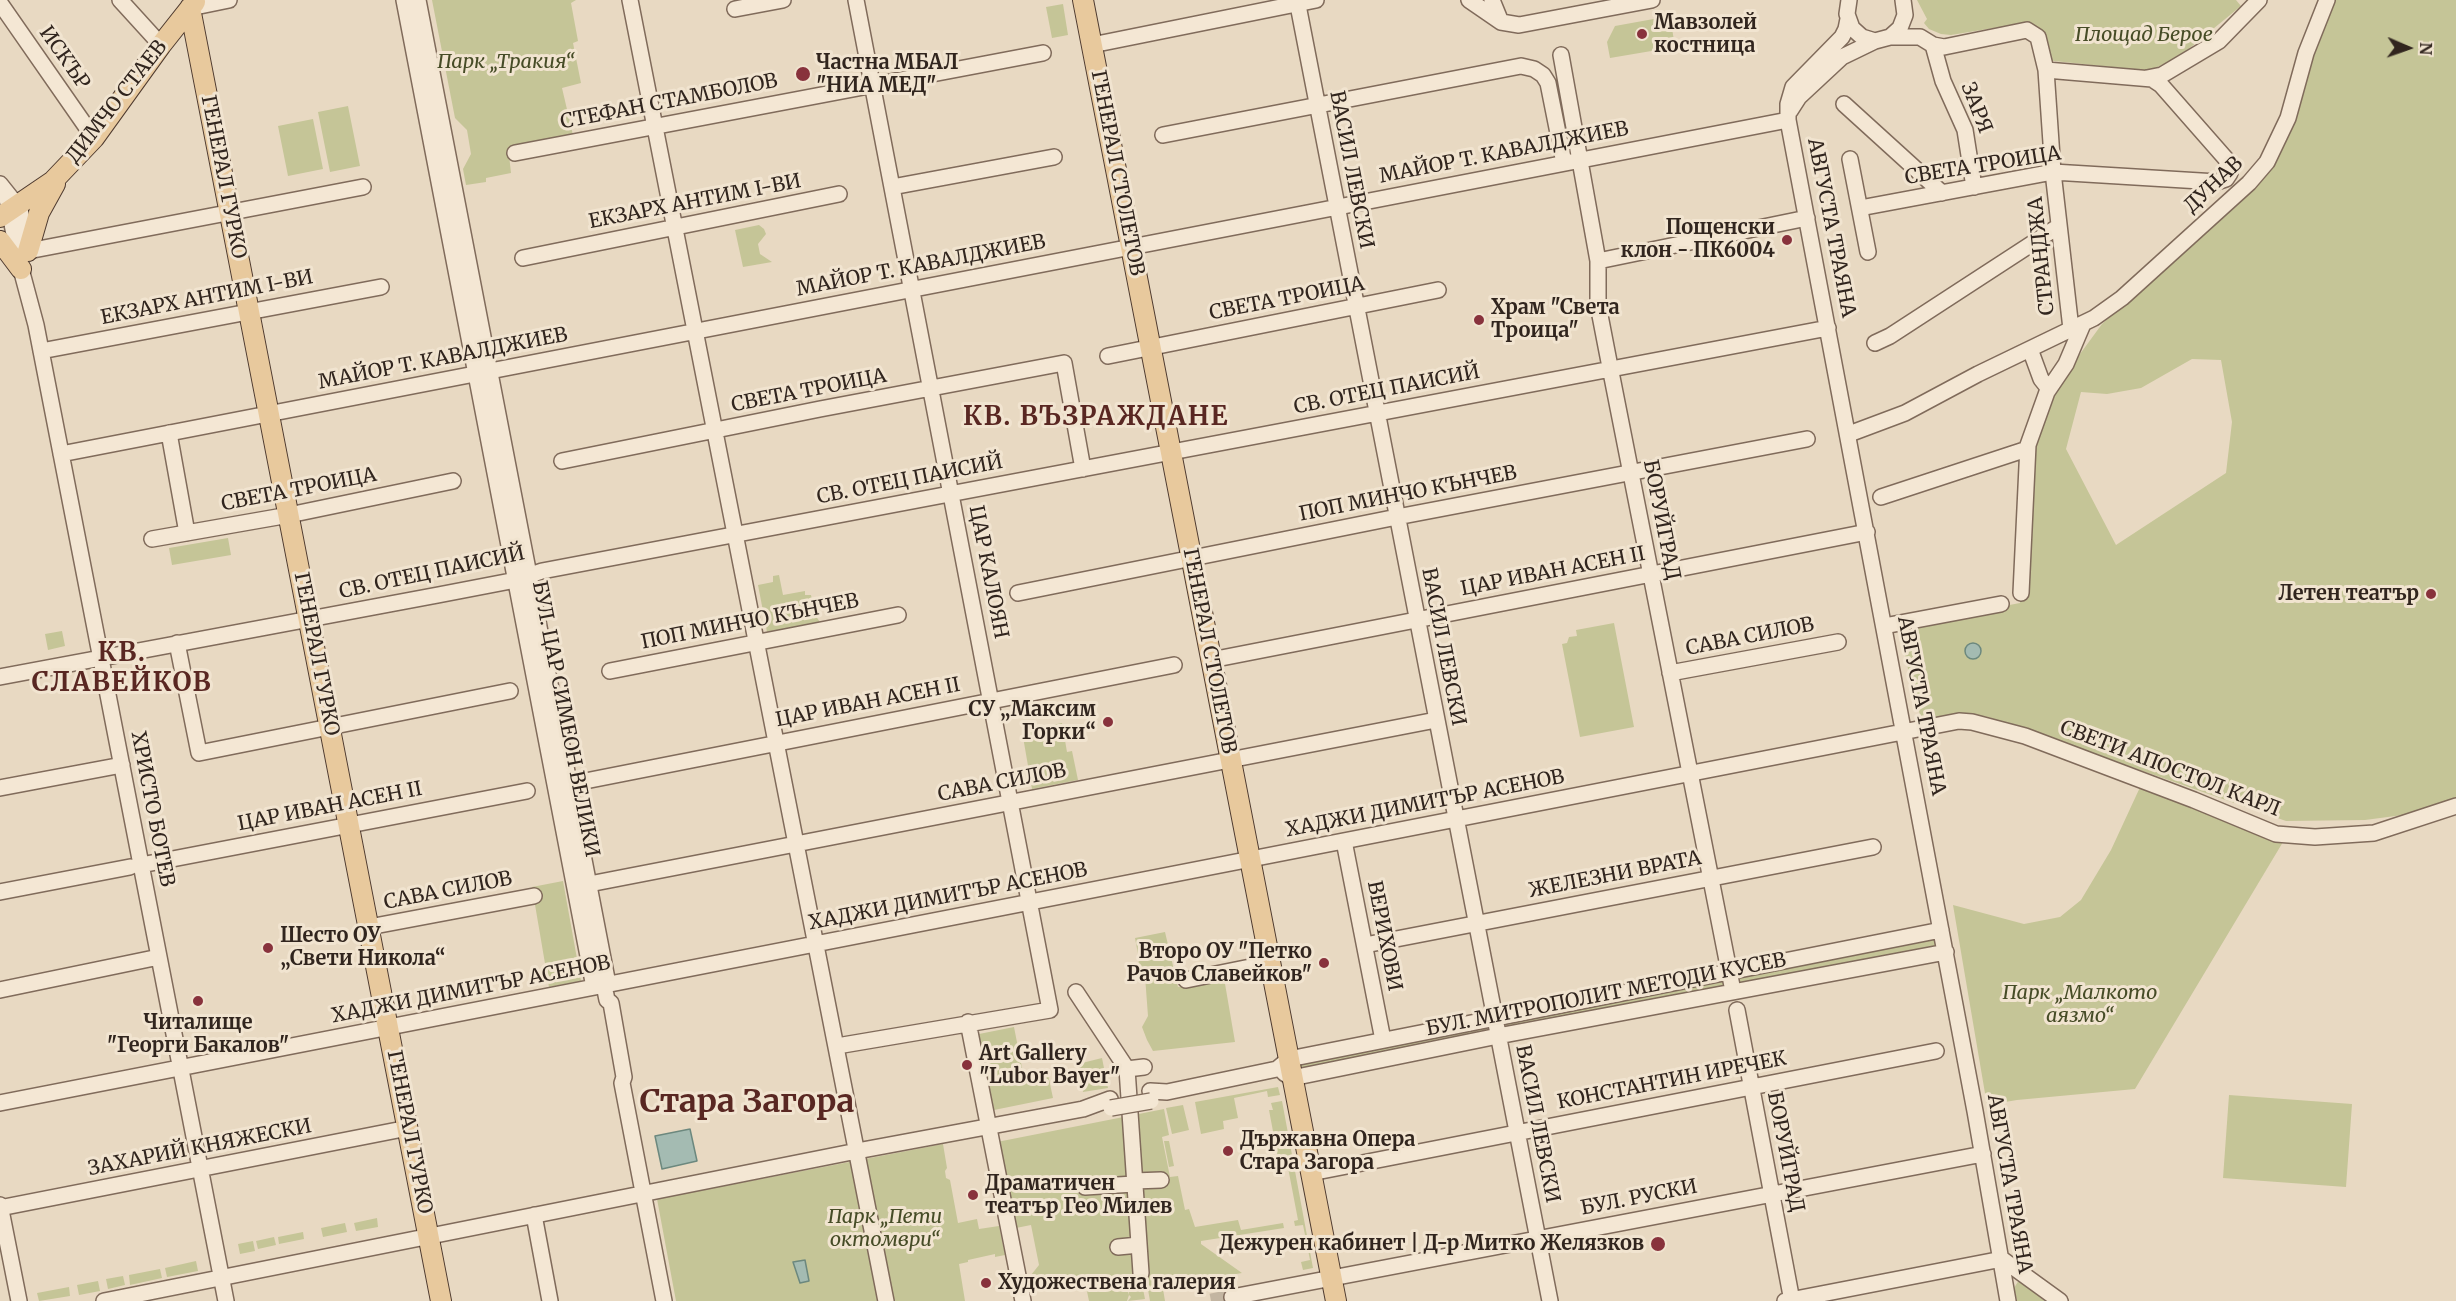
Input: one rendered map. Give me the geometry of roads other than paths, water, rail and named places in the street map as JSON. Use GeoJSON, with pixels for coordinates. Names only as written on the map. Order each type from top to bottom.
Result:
{"type":"FeatureCollection","features":[{"type":"Feature","properties":{"kind":"main road","name":"ГЕНЕРАЛ СТОЛЕТОВ"},"geometry":{"type":"LineString","coordinates":[[1083,0],[1270,963],[1286,1069],[1311,1173],[1336,1301]]}},
{"type":"Feature","properties":{"kind":"main road","name":"ДИМЧО СТАЕВ"},"geometry":{"type":"LineString","coordinates":[[7,202],[61,174],[94,138],[161,45],[194,4]]}},
{"type":"Feature","properties":{"kind":"main road","name":"ГЕНЕРАЛ ГУРКО"},"geometry":{"type":"LineString","coordinates":[[194,4],[230,212],[441,1301]]}},
{"type":"Feature","properties":{"kind":"main road"},"geometry":{"type":"LineString","coordinates":[[28,251],[39,213],[61,174]]}},
{"type":"Feature","properties":{"kind":"main road"},"geometry":{"type":"LineString","coordinates":[[0,241],[21,269]]}},
{"type":"Feature","properties":{"kind":"street"},"geometry":{"type":"LineString","coordinates":[[120,0],[161,45]]}},
{"type":"Feature","properties":{"kind":"street"},"geometry":{"type":"LineString","coordinates":[[194,4],[229,0]]}},
{"type":"Feature","properties":{"kind":"street","name":"БУЛ. ЦАР СИМЕОН ВЕЛИКИ"},"geometry":{"type":"LineString","coordinates":[[404,0],[483,372],[602,986],[613,1013],[624,1077],[622,1083],[664,1301]]}},
{"type":"Feature","properties":{"kind":"street","name":"БУЛ. ЦАР СИМЕОН ВЕЛИКИ"},"geometry":{"type":"LineString","coordinates":[[418,0],[483,372]]}},
{"type":"Feature","properties":{"kind":"street"},"geometry":{"type":"LineString","coordinates":[[630,0],[886,1301]]}},
{"type":"Feature","properties":{"kind":"street"},"geometry":{"type":"LineString","coordinates":[[735,9],[783,0]]}},
{"type":"Feature","properties":{"kind":"street","name":"ЦАР КАЛОЯН"},"geometry":{"type":"LineString","coordinates":[[856,0],[1050,1010],[968,1022]]}},
{"type":"Feature","properties":{"kind":"street"},"geometry":{"type":"LineString","coordinates":[[1092,45],[1316,0]]}},
{"type":"Feature","properties":{"kind":"street"},"geometry":{"type":"LineString","coordinates":[[1469,0],[1501,22],[1530,24],[1586,6],[1652,0]]}},
{"type":"Feature","properties":{"kind":"street"},"geometry":{"type":"LineString","coordinates":[[1492,0],[1501,22]]}},
{"type":"Feature","properties":{"kind":"street"},"geometry":{"type":"LineString","coordinates":[[2046,70],[2147,78],[2161,75],[2219,41],[2259,0]]}},
{"type":"Feature","properties":{"kind":"street","name":"ДУНАВ"},"geometry":{"type":"LineString","coordinates":[[2030,349],[2077,327],[2117,303],[2260,172],[2270,157],[2288,118],[2305,58],[2327,0]]}},
{"type":"Feature","properties":{"kind":"street","name":"ВАСИЛ ЛЕВСКИ"},"geometry":{"type":"LineString","coordinates":[[1297,2],[1550,1301]]}},
{"type":"Feature","properties":{"kind":"street","name":"ИСКЪР"},"geometry":{"type":"LineString","coordinates":[[0,3],[94,138]]}},
{"type":"Feature","properties":{"kind":"street"},"geometry":{"type":"LineString","coordinates":[[1882,39],[1902,24],[1904,3]]}},
{"type":"Feature","properties":{"kind":"street","name":"ЗАРЯ"},"geometry":{"type":"LineString","coordinates":[[1904,3],[1930,42],[1939,70],[1965,130],[1974,187]]}},
{"type":"Feature","properties":{"kind":"street"},"geometry":{"type":"LineString","coordinates":[[1846,7],[1858,34],[1882,39],[1914,36],[1930,42]]}},
{"type":"Feature","properties":{"kind":"street","name":"АВГУСТА ТРАЯНА"},"geometry":{"type":"LineString","coordinates":[[1846,7],[1846,30],[1842,37],[1793,87],[1788,104],[1788,120],[1946,952],[2008,1301]]}},
{"type":"Feature","properties":{"kind":"street","name":"СТРАНДЖА"},"geometry":{"type":"LineString","coordinates":[[1930,42],[1947,47],[2029,30],[2037,35],[2046,70],[2059,226],[2077,327]]}},
{"type":"Feature","properties":{"kind":"street","name":"АВГУСТА ТРАЯНА"},"geometry":{"type":"LineString","coordinates":[[1788,120],[1791,107],[1799,97],[1838,60],[1851,51],[1882,39]]}},
{"type":"Feature","properties":{"kind":"street","name":"СТЕФАН СТАМБОЛОВ"},"geometry":{"type":"LineString","coordinates":[[515,153],[1043,53]]}},
{"type":"Feature","properties":{"kind":"street","name":"БОРУЙГРАД"},"geometry":{"type":"LineString","coordinates":[[1560,55],[1598,261],[1598,305],[1733,991]]}},
{"type":"Feature","properties":{"kind":"street"},"geometry":{"type":"LineString","coordinates":[[1163,135],[1508,68],[1529,66],[1546,78],[1564,163]]}},
{"type":"Feature","properties":{"kind":"street","name":"СВЕТА ТРОИЦА"},"geometry":{"type":"LineString","coordinates":[[1860,208],[2053,172],[2221,182],[2227,178],[2230,173],[2226,159],[2161,85],[2147,78]]}},
{"type":"Feature","properties":{"kind":"street"},"geometry":{"type":"LineString","coordinates":[[1844,104],[1942,193]]}},
{"type":"Feature","properties":{"kind":"street","name":"МАЙОР Т. КАВАЛДЖИЕВ"},"geometry":{"type":"LineString","coordinates":[[61,454],[1788,120]]}},
{"type":"Feature","properties":{"kind":"street"},"geometry":{"type":"LineString","coordinates":[[892,188],[1054,157]]}},
{"type":"Feature","properties":{"kind":"street"},"geometry":{"type":"LineString","coordinates":[[1850,159],[1868,252]]}},
{"type":"Feature","properties":{"kind":"street"},"geometry":{"type":"LineString","coordinates":[[28,251],[363,187]]}},
{"type":"Feature","properties":{"kind":"street","name":"ЕКЗАРХ АНТИМ I-ВИ"},"geometry":{"type":"LineString","coordinates":[[523,258],[839,194]]}},
{"type":"Feature","properties":{"kind":"street","name":"ХРИСТО БОТЕВ"},"geometry":{"type":"LineString","coordinates":[[7,202],[23,221],[36,325]]}},
{"type":"Feature","properties":{"kind":"street","name":"ХРИСТО БОТЕВ"},"geometry":{"type":"LineString","coordinates":[[7,202],[36,325],[122,765],[135,866],[159,957],[226,1301]]}},
{"type":"Feature","properties":{"kind":"street"},"geometry":{"type":"LineString","coordinates":[[1598,261],[1807,218]]}},
{"type":"Feature","properties":{"kind":"street"},"geometry":{"type":"LineString","coordinates":[[1875,344],[2059,226]]}},
{"type":"Feature","properties":{"kind":"street","name":"ЕКЗАРХ АНТИМ I-ВИ"},"geometry":{"type":"LineString","coordinates":[[41,351],[381,287]]}},
{"type":"Feature","properties":{"kind":"street","name":"СВЕТА ТРОИЦА"},"geometry":{"type":"LineString","coordinates":[[1108,356],[1438,290]]}},
{"type":"Feature","properties":{"kind":"street"},"geometry":{"type":"LineString","coordinates":[[2021,593],[2027,449],[2049,389],[2066,364],[2077,327]]}},
{"type":"Feature","properties":{"kind":"street","name":"СВ. ОТЕЦ ПАИСИЙ"},"geometry":{"type":"LineString","coordinates":[[0,677],[309,618],[348,613],[736,534],[1828,328]]}},
{"type":"Feature","properties":{"kind":"street"},"geometry":{"type":"LineString","coordinates":[[1848,434],[1905,414],[1978,374],[2030,349],[2041,379],[2049,389]]}},
{"type":"Feature","properties":{"kind":"street","name":"СВЕТА ТРОИЦА"},"geometry":{"type":"LineString","coordinates":[[562,461],[1064,363],[1083,469]]}},
{"type":"Feature","properties":{"kind":"street"},"geometry":{"type":"LineString","coordinates":[[169,433],[187,533]]}},
{"type":"Feature","properties":{"kind":"street","name":"ПОП МИНЧО КЪНЧЕВ"},"geometry":{"type":"LineString","coordinates":[[1018,593],[1807,439]]}},
{"type":"Feature","properties":{"kind":"street"},"geometry":{"type":"LineString","coordinates":[[1881,497],[2027,449]]}},
{"type":"Feature","properties":{"kind":"street","name":"СВЕТА ТРОИЦА"},"geometry":{"type":"LineString","coordinates":[[152,539],[289,515],[453,482]]}},
{"type":"Feature","properties":{"kind":"street","name":"ЦАР ИВАН АСЕН II"},"geometry":{"type":"LineString","coordinates":[[1211,660],[1867,532]]}},
{"type":"Feature","properties":{"kind":"street","name":"БУЛ. ЦАР СИМЕОН ВЕЛИКИ"},"geometry":{"type":"LineString","coordinates":[[523,577],[570,784],[582,886]]}},
{"type":"Feature","properties":{"kind":"street"},"geometry":{"type":"LineString","coordinates":[[1884,626],[2001,604]]}},
{"type":"Feature","properties":{"kind":"street","name":"ПОП МИНЧО КЪНЧЕВ"},"geometry":{"type":"LineString","coordinates":[[610,671],[898,615]]}},
{"type":"Feature","properties":{"kind":"street","name":"САВА СИЛОВ"},"geometry":{"type":"LineString","coordinates":[[1670,674],[1838,642]]}},
{"type":"Feature","properties":{"kind":"street"},"geometry":{"type":"LineString","coordinates":[[177,643],[199,753],[510,691]]}},
{"type":"Feature","properties":{"kind":"street","name":"ЦАР ИВАН АСЕН II"},"geometry":{"type":"LineString","coordinates":[[570,784],[1174,665]]}},
{"type":"Feature","properties":{"kind":"street","name":"САВА СИЛОВ"},"geometry":{"type":"LineString","coordinates":[[582,886],[1436,720]]}},
{"type":"Feature","properties":{"kind":"street","name":"СВЕТИ АПОСТОЛ КАРЛ"},"geometry":{"type":"LineString","coordinates":[[1904,732],[1959,721],[2025,736],[2276,834],[2315,837],[2374,833],[2456,806]]}},
{"type":"Feature","properties":{"kind":"street","name":"ХАДЖИ ДИМИТЪР АСЕНОВ"},"geometry":{"type":"LineString","coordinates":[[0,1103],[1904,732]]}},
{"type":"Feature","properties":{"kind":"street"},"geometry":{"type":"LineString","coordinates":[[0,788],[122,765]]}},
{"type":"Feature","properties":{"kind":"street","name":"ЦАР ИВАН АСЕН II"},"geometry":{"type":"LineString","coordinates":[[0,892],[527,790]]}},
{"type":"Feature","properties":{"kind":"street","name":"ВЕРИХОВИ"},"geometry":{"type":"LineString","coordinates":[[1344,841],[1383,1040]]}},
{"type":"Feature","properties":{"kind":"street","name":"ЖЕЛЕЗНИ ВРАТА"},"geometry":{"type":"LineString","coordinates":[[1365,945],[1873,847]]}},
{"type":"Feature","properties":{"kind":"street","name":"САВА СИЛОВ"},"geometry":{"type":"LineString","coordinates":[[369,927],[534,896]]}},
{"type":"Feature","properties":{"kind":"street","name":"БУЛ. МИТРОПОЛИТ МЕТОДИ КУСЕВ"},"geometry":{"type":"LineString","coordinates":[[1286,1069],[1383,1040],[1941,930]]}},
{"type":"Feature","properties":{"kind":"street","name":"БУЛ. МИТРОПОЛИТ МЕТОДИ КУСЕВ"},"geometry":{"type":"LineString","coordinates":[[112,1300],[429,1237],[535,1222],[644,1194],[1286,1069],[1498,1036],[1946,952]]}},
{"type":"Feature","properties":{"kind":"street"},"geometry":{"type":"LineString","coordinates":[[0,990],[159,957]]}},
{"type":"Feature","properties":{"kind":"street"},"geometry":{"type":"LineString","coordinates":[[1186,980],[1270,963]]}},
{"type":"Feature","properties":{"kind":"street"},"geometry":{"type":"LineString","coordinates":[[1076,992],[1127,1069],[1141,1272]]}},
{"type":"Feature","properties":{"kind":"street","name":"БОРУЙГРАД"},"geometry":{"type":"LineString","coordinates":[[1737,1010],[1790,1300]]}},
{"type":"Feature","properties":{"kind":"street"},"geometry":{"type":"LineString","coordinates":[[837,1046],[968,1022],[1023,1301]]}},
{"type":"Feature","properties":{"kind":"street","name":"КОНСТАНТИН ИРЕЧЕК"},"geometry":{"type":"LineString","coordinates":[[1311,1173],[1936,1051]]}},
{"type":"Feature","properties":{"kind":"street"},"geometry":{"type":"LineString","coordinates":[[1127,1069],[1144,1067]]}},
{"type":"Feature","properties":{"kind":"street","name":"ЗАХАРИЙ КНЯЖЕСКИ"},"geometry":{"type":"LineString","coordinates":[[0,1207],[408,1128]]}},
{"type":"Feature","properties":{"kind":"street","name":"БУЛ. РУСКИ"},"geometry":{"type":"LineString","coordinates":[[1232,1297],[1983,1154]]}},
{"type":"Feature","properties":{"kind":"street"},"geometry":{"type":"LineString","coordinates":[[1085,1186],[1161,1180]]}},
{"type":"Feature","properties":{"kind":"street"},"geometry":{"type":"LineString","coordinates":[[0,1207],[19,1301]]}},
{"type":"Feature","properties":{"kind":"street"},"geometry":{"type":"LineString","coordinates":[[535,1222],[550,1301]]}},
{"type":"Feature","properties":{"kind":"street"},"geometry":{"type":"LineString","coordinates":[[1118,1247],[1139,1245]]}},
{"type":"Feature","properties":{"kind":"street"},"geometry":{"type":"LineString","coordinates":[[1790,1300],[2002,1259],[2060,1301]]}},
{"type":"Feature","properties":{"kind":"tunnel"},"geometry":{"type":"LineString","coordinates":[[1211,1301],[1232,1297]]}},
{"type":"Feature","properties":{"kind":"place","name":"Мавзолей костница"},"geometry":{"type":"Point","coordinates":[1642,34]}},
{"type":"Feature","properties":{"kind":"place","name":"Частна МБАЛ \"НИА МЕД\""},"geometry":{"type":"Point","coordinates":[803,74]}},
{"type":"Feature","properties":{"kind":"place","name":"Пощенски клон - ПК6004"},"geometry":{"type":"Point","coordinates":[1787,240]}},
{"type":"Feature","properties":{"kind":"place","name":"Храм \"Света Троица\""},"geometry":{"type":"Point","coordinates":[1479,320]}},
{"type":"Feature","properties":{"kind":"place","name":"Летен театър"},"geometry":{"type":"Point","coordinates":[2431,594]}},
{"type":"Feature","properties":{"kind":"place","name":"СУ „Максим Горки“"},"geometry":{"type":"Point","coordinates":[1108,722]}},
{"type":"Feature","properties":{"kind":"place","name":"Шесто ОУ „Свети Никола“"},"geometry":{"type":"Point","coordinates":[268,948]}},
{"type":"Feature","properties":{"kind":"place","name":"Второ ОУ \"Петко Рачов Славейков\""},"geometry":{"type":"Point","coordinates":[1324,963]}},
{"type":"Feature","properties":{"kind":"place","name":"Читалище \"Георги Бакалов\""},"geometry":{"type":"Point","coordinates":[198,1001]}},
{"type":"Feature","properties":{"kind":"place","name":"Art Gallery \"Lubor Bayer\""},"geometry":{"type":"Point","coordinates":[967,1065]}},
{"type":"Feature","properties":{"kind":"place","name":"Държавна Опера Стара Загора"},"geometry":{"type":"Point","coordinates":[1228,1151]}},
{"type":"Feature","properties":{"kind":"place","name":"Драматичен театър Гео Милев"},"geometry":{"type":"Point","coordinates":[973,1195]}},
{"type":"Feature","properties":{"kind":"place","name":"Дежурен кабинет | Д-р Митко Желязков"},"geometry":{"type":"Point","coordinates":[1658,1244]}},
{"type":"Feature","properties":{"kind":"place","name":"Художествена галерия"},"geometry":{"type":"Point","coordinates":[986,1283]}},
{"type":"Feature","properties":{"kind":"district","name":"КВ. ВЪЗРАЖДАНЕ"},"geometry":{"type":"Point","coordinates":[1096,418]}},
{"type":"Feature","properties":{"kind":"district","name":"КВ. СЛАВЕЙКОВ"},"geometry":{"type":"Point","coordinates":[122,669]}},
{"type":"Feature","properties":{"kind":"district","name":"Стара Загора"},"geometry":{"type":"Point","coordinates":[747,1103]}},
{"type":"Feature","properties":{"kind":"park label","name":"Площад Берое"},"geometry":{"type":"Point","coordinates":[2144,35]}},
{"type":"Feature","properties":{"kind":"park label","name":"Парк „Тракия“"},"geometry":{"type":"Point","coordinates":[506,62]}},
{"type":"Feature","properties":{"kind":"park label","name":"Парк „Малкото аязмо“"},"geometry":{"type":"Point","coordinates":[2080,1004]}},
{"type":"Feature","properties":{"kind":"park label","name":"Парк „Пети октомври“"},"geometry":{"type":"Point","coordinates":[885,1228]}}]}
